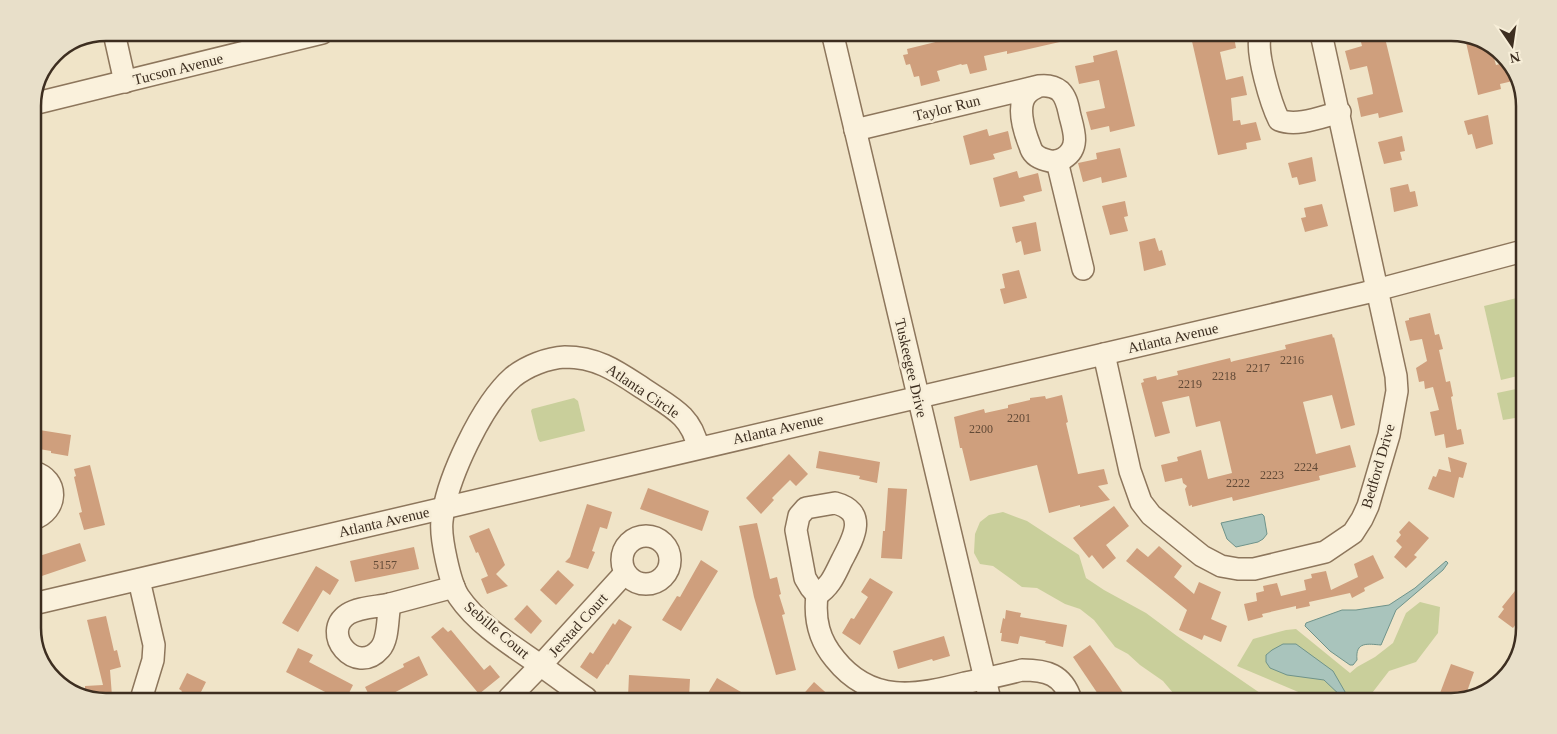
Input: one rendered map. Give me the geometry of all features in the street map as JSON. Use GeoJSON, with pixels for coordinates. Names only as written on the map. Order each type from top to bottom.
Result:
{"type":"FeatureCollection","features":[{"type":"Feature","properties":{"kind":"street"},"geometry":{"type":"LineString","coordinates":[[116,41],[125,82]]}},
{"type":"Feature","properties":{"kind":"street","name":"Tucson Avenue"},"geometry":{"type":"LineString","coordinates":[[41,102],[290,41]]}},
{"type":"Feature","properties":{"kind":"street","name":"Tuskeegee Drive"},"geometry":{"type":"LineString","coordinates":[[834,41],[989,693]]}},
{"type":"Feature","properties":{"kind":"street"},"geometry":{"type":"LineString","coordinates":[[1260,41],[1262,63],[1275,112],[1279,120],[1295,123],[1340,112]]}},
{"type":"Feature","properties":{"kind":"street","name":"Bedford Drive"},"geometry":{"type":"LineString","coordinates":[[1104,354],[1135,487],[1141,502],[1151,514],[1202,556],[1221,566],[1254,569],[1325,552],[1353,533],[1368,506],[1389,435],[1397,391],[1396,376],[1378,290],[1323,41]]}},
{"type":"Feature","properties":{"kind":"street"},"geometry":{"type":"LineString","coordinates":[[1047,85],[1059,90],[1065,97],[1068,105],[1075,136],[1074,143],[1067,156],[1057,161],[1050,162],[1040,159],[1030,148],[1027,138],[1021,109],[1023,100],[1028,92],[1039,86],[1047,85]]}},
{"type":"Feature","properties":{"kind":"street","name":"Taylor Run"},"geometry":{"type":"LineString","coordinates":[[855,130],[1039,86]]}},
{"type":"Feature","properties":{"kind":"street"},"geometry":{"type":"LineString","coordinates":[[1057,161],[1083,269]]}},
{"type":"Feature","properties":{"kind":"street","name":"Atlanta Avenue"},"geometry":{"type":"LineString","coordinates":[[41,602],[1378,290],[1516,253]]}},
{"type":"Feature","properties":{"kind":"street","name":"Atlanta Circle"},"geometry":{"type":"LineString","coordinates":[[444,508],[464,450],[499,392],[526,368],[551,359],[580,358],[606,365],[679,413],[694,432],[698,448]]}},
{"type":"Feature","properties":{"kind":"street"},"geometry":{"type":"LineString","coordinates":[[41,475],[47,479],[53,493],[51,506],[41,515]]}},
{"type":"Feature","properties":{"kind":"street","name":"Sebille Court"},"geometry":{"type":"LineString","coordinates":[[444,508],[442,530],[454,587],[459,597],[481,620],[513,647],[579,693]]}},
{"type":"Feature","properties":{"kind":"street","name":"Jerstad Court"},"geometry":{"type":"LineString","coordinates":[[514,693],[625,573]]}},
{"type":"Feature","properties":{"kind":"street"},"geometry":{"type":"LineString","coordinates":[[139,580],[154,645],[153,660],[143,693]]}},
{"type":"Feature","properties":{"kind":"street"},"geometry":{"type":"LineString","coordinates":[[390,604],[454,587]]}},
{"type":"Feature","properties":{"kind":"street"},"geometry":{"type":"LineString","coordinates":[[817,595],[816,620],[821,637],[828,650],[850,675],[875,689],[897,693]]}},
{"type":"Feature","properties":{"kind":"street"},"geometry":{"type":"LineString","coordinates":[[923,693],[1022,670],[1043,672],[1060,680],[1069,693]]}},
{"type":"Feature","properties":{"kind":"green space"},"geometry":{"type":"Polygon","coordinates":[[[1516,298],[1516,376],[1501,380],[1484,306],[1516,298]]]}},
{"type":"Feature","properties":{"kind":"green space"},"geometry":{"type":"Polygon","coordinates":[[[1516,389],[1516,418],[1503,420],[1497,393],[1516,389]]]}},
{"type":"Feature","properties":{"kind":"green space"},"geometry":{"type":"Polygon","coordinates":[[[574,398],[578,401],[585,431],[540,442],[532,409],[574,398]]]}},
{"type":"Feature","properties":{"kind":"green space"},"geometry":{"type":"Polygon","coordinates":[[[1003,512],[1027,521],[1079,555],[1086,578],[1146,613],[1260,693],[1173,693],[1163,681],[1128,654],[1115,647],[1094,620],[1080,609],[1065,604],[1037,588],[1022,587],[993,566],[980,564],[974,553],[975,534],[980,522],[989,515],[1003,512]]]}},
{"type":"Feature","properties":{"kind":"green space"},"geometry":{"type":"Polygon","coordinates":[[[1420,602],[1440,607],[1438,633],[1416,662],[1389,671],[1372,693],[1301,693],[1237,666],[1253,639],[1296,629],[1350,673],[1393,643],[1406,613],[1420,602]]]}},
{"type":"Feature","properties":{"kind":"water"},"geometry":{"type":"Polygon","coordinates":[[[1262,514],[1267,534],[1263,539],[1236,547],[1227,539],[1221,523],[1262,514]]]}},
{"type":"Feature","properties":{"kind":"water"},"geometry":{"type":"Polygon","coordinates":[[[1446,561],[1448,563],[1443,570],[1396,610],[1381,645],[1367,644],[1360,647],[1357,660],[1353,665],[1350,665],[1330,651],[1305,626],[1306,623],[1342,610],[1389,605],[1415,588],[1446,561]]]}},
{"type":"Feature","properties":{"kind":"water"},"geometry":{"type":"Polygon","coordinates":[[[1283,644],[1296,644],[1333,671],[1346,693],[1338,693],[1324,680],[1287,675],[1270,668],[1266,662],[1266,655],[1283,644]]]}},
{"type":"Feature","properties":{"kind":"building"},"geometry":{"type":"Polygon","coordinates":[[[940,41],[1064,41],[1007,54],[1007,51],[984,56],[987,70],[970,74],[967,64],[961,64],[937,71],[940,81],[921,86],[919,76],[914,77],[910,64],[906,65],[903,55],[908,54],[907,49],[940,41]]]}},
{"type":"Feature","properties":{"kind":"building"},"geometry":{"type":"Polygon","coordinates":[[[1192,41],[1235,41],[1236,48],[1220,52],[1226,80],[1243,76],[1247,95],[1231,98],[1233,121],[1240,120],[1241,125],[1256,122],[1261,140],[1246,143],[1247,149],[1218,155],[1192,41]]]}},
{"type":"Feature","properties":{"kind":"building"},"geometry":{"type":"Polygon","coordinates":[[[1386,41],[1403,112],[1379,118],[1378,113],[1361,117],[1357,98],[1373,94],[1367,66],[1350,70],[1345,51],[1362,46],[1361,42],[1386,41]]]}},
{"type":"Feature","properties":{"kind":"building"},"geometry":{"type":"Polygon","coordinates":[[[1466,44],[1476,46],[1487,53],[1487,70],[1504,70],[1510,82],[1500,84],[1501,89],[1478,95],[1466,44]]]}},
{"type":"Feature","properties":{"kind":"building"},"geometry":{"type":"Polygon","coordinates":[[[1117,50],[1135,126],[1110,132],[1109,126],[1091,130],[1086,112],[1105,108],[1099,80],[1079,84],[1075,66],[1094,62],[1093,56],[1117,50]]]}},
{"type":"Feature","properties":{"kind":"building"},"geometry":{"type":"Polygon","coordinates":[[[1488,115],[1493,144],[1476,149],[1472,134],[1468,135],[1464,121],[1488,115]]]}},
{"type":"Feature","properties":{"kind":"building"},"geometry":{"type":"Polygon","coordinates":[[[987,129],[989,136],[1008,131],[1012,149],[993,154],[995,159],[970,165],[963,136],[987,129]]]}},
{"type":"Feature","properties":{"kind":"building"},"geometry":{"type":"Polygon","coordinates":[[[1402,136],[1405,151],[1400,152],[1402,160],[1384,164],[1378,142],[1402,136]]]}},
{"type":"Feature","properties":{"kind":"building"},"geometry":{"type":"Polygon","coordinates":[[[1120,148],[1127,177],[1102,183],[1101,177],[1083,182],[1078,163],[1097,159],[1096,153],[1120,148]]]}},
{"type":"Feature","properties":{"kind":"building"},"geometry":{"type":"Polygon","coordinates":[[[1312,157],[1316,181],[1299,185],[1297,177],[1292,178],[1288,163],[1312,157]]]}},
{"type":"Feature","properties":{"kind":"building"},"geometry":{"type":"Polygon","coordinates":[[[1017,171],[1019,178],[1038,173],[1042,191],[1023,196],[1025,201],[1000,207],[993,178],[1017,171]]]}},
{"type":"Feature","properties":{"kind":"building"},"geometry":{"type":"Polygon","coordinates":[[[1408,184],[1410,192],[1415,191],[1418,206],[1394,212],[1390,188],[1408,184]]]}},
{"type":"Feature","properties":{"kind":"building"},"geometry":{"type":"Polygon","coordinates":[[[1125,201],[1128,216],[1124,217],[1128,231],[1110,235],[1102,206],[1125,201]]]}},
{"type":"Feature","properties":{"kind":"building"},"geometry":{"type":"Polygon","coordinates":[[[1322,204],[1328,226],[1305,232],[1301,218],[1306,217],[1304,208],[1322,204]]]}},
{"type":"Feature","properties":{"kind":"building"},"geometry":{"type":"Polygon","coordinates":[[[1036,222],[1041,251],[1024,255],[1021,241],[1016,243],[1012,227],[1036,222]]]}},
{"type":"Feature","properties":{"kind":"building"},"geometry":{"type":"Polygon","coordinates":[[[1155,238],[1159,251],[1162,250],[1166,265],[1144,271],[1139,242],[1155,238]]]}},
{"type":"Feature","properties":{"kind":"building"},"geometry":{"type":"Polygon","coordinates":[[[1019,270],[1027,298],[1004,304],[1000,289],[1005,288],[1002,274],[1019,270]]]}},
{"type":"Feature","properties":{"kind":"building"},"geometry":{"type":"Polygon","coordinates":[[[1430,313],[1435,335],[1439,334],[1443,349],[1439,350],[1446,382],[1450,381],[1457,430],[1461,429],[1464,444],[1446,448],[1444,434],[1435,436],[1430,412],[1439,410],[1433,387],[1425,389],[1424,381],[1419,382],[1416,368],[1427,361],[1422,339],[1410,341],[1405,321],[1409,320],[1409,318],[1430,313]]]}},
{"type":"Feature","properties":{"kind":"building"},"geometry":{"type":"Polygon","coordinates":[[[1332,334],[1355,425],[1341,429],[1332,395],[1303,402],[1316,454],[1350,445],[1356,467],[1319,476],[1320,480],[1233,501],[1232,497],[1192,507],[1192,505],[1189,506],[1185,489],[1187,486],[1183,483],[1182,478],[1165,482],[1161,465],[1178,461],[1177,457],[1201,450],[1208,479],[1232,473],[1220,421],[1196,427],[1189,396],[1162,402],[1170,433],[1155,437],[1141,383],[1144,382],[1143,379],[1156,376],[1157,380],[1178,375],[1177,371],[1230,358],[1231,362],[1286,349],[1285,345],[1332,334]]]}},
{"type":"Feature","properties":{"kind":"building"},"geometry":{"type":"Polygon","coordinates":[[[1062,395],[1068,422],[1066,423],[1078,474],[1104,469],[1108,484],[1098,486],[1110,500],[1049,513],[1037,465],[970,481],[962,448],[960,448],[954,417],[984,409],[985,413],[1008,408],[1008,405],[1030,400],[1030,398],[1045,396],[1046,399],[1062,395]]]}},
{"type":"Feature","properties":{"kind":"building"},"geometry":{"type":"Polygon","coordinates":[[[41,430],[71,435],[68,456],[51,453],[51,451],[41,449],[41,430]]]}},
{"type":"Feature","properties":{"kind":"building"},"geometry":{"type":"Polygon","coordinates":[[[819,451],[880,462],[877,483],[859,479],[860,476],[816,468],[819,451]]]}},
{"type":"Feature","properties":{"kind":"building"},"geometry":{"type":"Polygon","coordinates":[[[789,454],[808,474],[796,486],[790,480],[772,498],[774,500],[761,514],[746,498],[789,454]]]}},
{"type":"Feature","properties":{"kind":"building"},"geometry":{"type":"Polygon","coordinates":[[[1448,457],[1467,463],[1463,478],[1459,477],[1454,498],[1428,489],[1433,476],[1436,477],[1439,469],[1451,472],[1448,457]]]}},
{"type":"Feature","properties":{"kind":"building"},"geometry":{"type":"Polygon","coordinates":[[[90,465],[105,525],[84,530],[79,513],[82,512],[74,469],[90,465]]]}},
{"type":"Feature","properties":{"kind":"building"},"geometry":{"type":"Polygon","coordinates":[[[648,488],[709,511],[702,531],[640,509],[648,488]]]}},
{"type":"Feature","properties":{"kind":"building"},"geometry":{"type":"Polygon","coordinates":[[[888,488],[907,489],[902,559],[881,558],[888,488]]]}},
{"type":"Feature","properties":{"kind":"building"},"geometry":{"type":"Polygon","coordinates":[[[587,504],[612,512],[607,529],[600,527],[592,551],[595,552],[588,569],[565,562],[570,557],[587,504]]]}},
{"type":"Feature","properties":{"kind":"building"},"geometry":{"type":"Polygon","coordinates":[[[1114,506],[1129,526],[1106,545],[1116,558],[1103,569],[1092,555],[1089,558],[1073,538],[1114,506]]]}},
{"type":"Feature","properties":{"kind":"building"},"geometry":{"type":"Polygon","coordinates":[[[1409,521],[1429,538],[1414,555],[1417,557],[1406,568],[1394,557],[1402,547],[1396,541],[1401,535],[1399,532],[1409,521]]]}},
{"type":"Feature","properties":{"kind":"building"},"geometry":{"type":"Polygon","coordinates":[[[757,523],[770,579],[777,577],[781,594],[779,595],[785,614],[782,615],[796,670],[776,675],[754,597],[739,526],[757,523]]]}},
{"type":"Feature","properties":{"kind":"building"},"geometry":{"type":"Polygon","coordinates":[[[489,528],[505,565],[496,574],[508,586],[487,594],[481,579],[488,576],[469,536],[489,528]]]}},
{"type":"Feature","properties":{"kind":"building"},"geometry":{"type":"Polygon","coordinates":[[[80,543],[86,561],[41,576],[41,555],[80,543]]]}},
{"type":"Feature","properties":{"kind":"building"},"geometry":{"type":"Polygon","coordinates":[[[1159,546],[1182,566],[1174,577],[1194,594],[1199,582],[1221,592],[1211,619],[1227,626],[1221,642],[1204,635],[1202,640],[1179,630],[1187,610],[1126,561],[1137,548],[1148,557],[1159,546]]]}},
{"type":"Feature","properties":{"kind":"building"},"geometry":{"type":"Polygon","coordinates":[[[414,547],[419,569],[355,582],[350,561],[414,547]]]}},
{"type":"Feature","properties":{"kind":"building"},"geometry":{"type":"Polygon","coordinates":[[[1373,555],[1384,578],[1364,588],[1365,591],[1352,598],[1350,593],[1309,602],[1310,606],[1296,609],[1296,606],[1262,614],[1263,617],[1248,621],[1244,604],[1257,601],[1256,593],[1264,591],[1263,586],[1277,583],[1281,596],[1306,590],[1304,580],[1312,578],[1311,574],[1326,571],[1331,590],[1358,577],[1354,564],[1373,555]]]}},
{"type":"Feature","properties":{"kind":"building"},"geometry":{"type":"Polygon","coordinates":[[[701,560],[718,571],[681,631],[662,620],[677,596],[680,597],[701,560]]]}},
{"type":"Feature","properties":{"kind":"building"},"geometry":{"type":"Polygon","coordinates":[[[316,566],[339,580],[330,595],[323,590],[298,632],[282,623],[316,566]]]}},
{"type":"Feature","properties":{"kind":"building"},"geometry":{"type":"Polygon","coordinates":[[[558,570],[574,585],[556,605],[540,590],[558,570]]]}},
{"type":"Feature","properties":{"kind":"building"},"geometry":{"type":"Polygon","coordinates":[[[870,578],[893,592],[860,645],[842,633],[851,618],[854,619],[868,597],[861,592],[870,578]]]}},
{"type":"Feature","properties":{"kind":"building"},"geometry":{"type":"Polygon","coordinates":[[[1516,590],[1516,624],[1513,628],[1498,617],[1504,609],[1502,607],[1516,590]]]}},
{"type":"Feature","properties":{"kind":"building"},"geometry":{"type":"Polygon","coordinates":[[[527,605],[542,621],[531,634],[514,619],[527,605]]]}},
{"type":"Feature","properties":{"kind":"building"},"geometry":{"type":"Polygon","coordinates":[[[1006,610],[1021,613],[1020,617],[1067,625],[1063,647],[1045,643],[1046,641],[1020,636],[1018,644],[1001,641],[1002,633],[1000,633],[1006,610]]]}},
{"type":"Feature","properties":{"kind":"building"},"geometry":{"type":"Polygon","coordinates":[[[106,616],[114,651],[117,650],[121,667],[110,670],[112,693],[85,689],[85,686],[103,685],[87,620],[106,616]]]}},
{"type":"Feature","properties":{"kind":"building"},"geometry":{"type":"Polygon","coordinates":[[[619,619],[632,627],[597,679],[580,667],[590,652],[593,654],[613,623],[615,625],[619,619]]]}},
{"type":"Feature","properties":{"kind":"building"},"geometry":{"type":"Polygon","coordinates":[[[443,627],[448,632],[451,630],[484,670],[490,665],[500,677],[478,693],[431,637],[443,627]]]}},
{"type":"Feature","properties":{"kind":"building"},"geometry":{"type":"Polygon","coordinates":[[[944,636],[950,656],[898,669],[893,651],[944,636]]]}},
{"type":"Feature","properties":{"kind":"building"},"geometry":{"type":"Polygon","coordinates":[[[1090,645],[1123,693],[1097,693],[1073,657],[1090,645]]]}},
{"type":"Feature","properties":{"kind":"building"},"geometry":{"type":"Polygon","coordinates":[[[298,648],[313,655],[309,662],[353,685],[349,693],[327,693],[286,672],[298,648]]]}},
{"type":"Feature","properties":{"kind":"building"},"geometry":{"type":"Polygon","coordinates":[[[419,656],[428,675],[394,693],[368,693],[365,687],[404,667],[403,664],[419,656]]]}},
{"type":"Feature","properties":{"kind":"building"},"geometry":{"type":"Polygon","coordinates":[[[1451,664],[1474,672],[1467,691],[1440,693],[1451,664]]]}},
{"type":"Feature","properties":{"kind":"building"},"geometry":{"type":"Polygon","coordinates":[[[187,673],[206,682],[200,693],[181,693],[182,691],[179,689],[187,673]]]}},
{"type":"Feature","properties":{"kind":"building"},"geometry":{"type":"Polygon","coordinates":[[[629,675],[690,679],[689,693],[628,693],[629,675]]]}},
{"type":"Feature","properties":{"kind":"building"},"geometry":{"type":"Polygon","coordinates":[[[717,678],[743,693],[708,693],[717,678]]]}},
{"type":"Feature","properties":{"kind":"building"},"geometry":{"type":"Polygon","coordinates":[[[814,682],[826,693],[804,693],[814,682]]]}}]}
